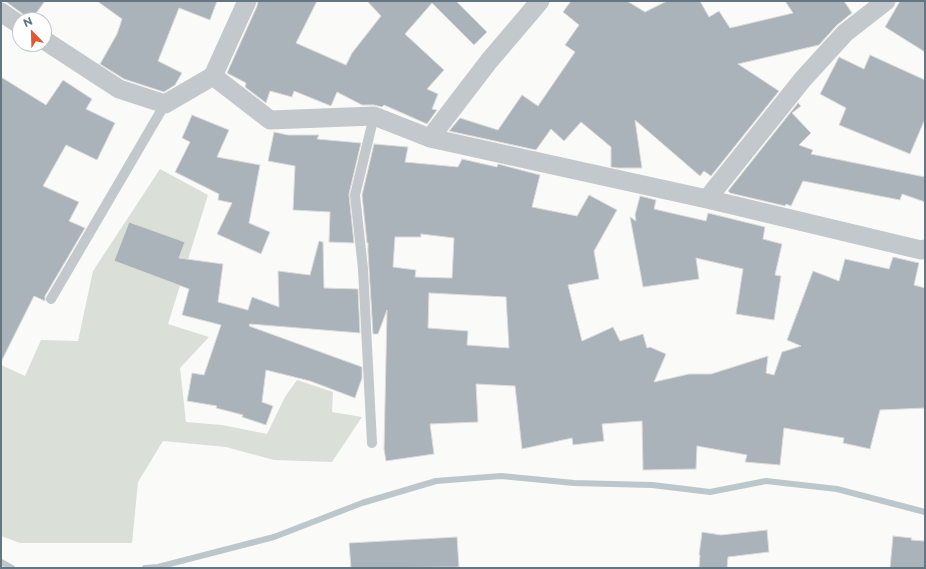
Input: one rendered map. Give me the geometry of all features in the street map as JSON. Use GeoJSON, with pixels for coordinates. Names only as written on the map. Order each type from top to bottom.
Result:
{"type":"FeatureCollection","features":[{"type":"Feature","properties":{"kind":"street"},"geometry":{"type":"LineString","coordinates":[[52,45],[119,89],[165,104],[214,76],[247,1]]}},
{"type":"Feature","properties":{"kind":"street"},"geometry":{"type":"LineString","coordinates":[[430,138],[489,61],[540,1]]}},
{"type":"Feature","properties":{"kind":"street"},"geometry":{"type":"LineString","coordinates":[[707,199],[803,79],[845,33],[886,1]]}},
{"type":"Feature","properties":{"kind":"street"},"geometry":{"type":"LineString","coordinates":[[1,12],[12,20]]}},
{"type":"Feature","properties":{"kind":"street"},"geometry":{"type":"LineString","coordinates":[[214,76],[270,120],[374,116],[430,138],[707,199],[925,250]]}},
{"type":"Feature","properties":{"kind":"lane"},"geometry":{"type":"LineString","coordinates":[[51,299],[165,104]]}},
{"type":"Feature","properties":{"kind":"lane"},"geometry":{"type":"LineString","coordinates":[[372,443],[363,269],[355,195],[374,116]]}},
{"type":"Feature","properties":{"kind":"shaded area"},"geometry":{"type":"Polygon","coordinates":[[[160,169],[208,195],[168,324],[209,337],[180,368],[186,422],[222,425],[267,434],[285,397],[297,380],[333,392],[332,412],[362,417],[332,462],[274,460],[226,447],[163,441],[138,482],[132,543],[20,543],[1,536],[1,365],[25,376],[41,340],[78,341],[93,271],[160,169]]]}},
{"type":"Feature","properties":{"kind":"building"},"geometry":{"type":"Polygon","coordinates":[[[5,1],[45,1],[37,12],[20,12],[5,1]]]}},
{"type":"Feature","properties":{"kind":"building"},"geometry":{"type":"Polygon","coordinates":[[[97,1],[217,1],[210,20],[179,8],[158,61],[182,73],[175,85],[164,92],[124,79],[100,64],[117,34],[122,19],[97,1]]]}},
{"type":"Feature","properties":{"kind":"building"},"geometry":{"type":"Polygon","coordinates":[[[258,1],[317,1],[296,43],[346,65],[352,53],[381,16],[367,1],[456,1],[487,32],[474,45],[432,3],[405,34],[444,70],[427,89],[438,94],[432,109],[437,110],[427,124],[384,105],[382,107],[362,105],[337,92],[331,106],[294,91],[292,97],[270,91],[266,103],[245,87],[246,83],[227,73],[258,1]]]}},
{"type":"Feature","properties":{"kind":"building"},"geometry":{"type":"Polygon","coordinates":[[[571,1],[627,1],[645,12],[667,1],[700,1],[709,17],[719,11],[730,28],[793,13],[785,1],[844,1],[852,13],[837,25],[819,45],[738,64],[779,91],[711,176],[704,171],[700,176],[635,120],[642,168],[611,167],[611,147],[581,122],[564,141],[551,129],[536,150],[449,131],[460,118],[498,130],[522,95],[538,106],[575,52],[565,45],[579,25],[563,12],[571,1]]]}},
{"type":"Feature","properties":{"kind":"building"},"geometry":{"type":"Polygon","coordinates":[[[900,1],[925,1],[925,52],[885,27],[900,1]]]}},
{"type":"Feature","properties":{"kind":"building"},"geometry":{"type":"Polygon","coordinates":[[[870,55],[925,80],[925,119],[910,154],[839,125],[846,108],[820,94],[839,57],[864,69],[870,55]]]}},
{"type":"Feature","properties":{"kind":"building"},"geometry":{"type":"Polygon","coordinates":[[[1,77],[46,105],[63,80],[92,99],[86,109],[115,123],[97,160],[66,145],[43,186],[79,202],[69,221],[85,228],[45,296],[45,301],[34,296],[1,362],[1,77]]]}},
{"type":"Feature","properties":{"kind":"building"},"geometry":{"type":"Polygon","coordinates":[[[798,103],[801,106],[792,113],[811,133],[799,145],[813,150],[811,154],[925,177],[925,202],[902,194],[900,200],[803,181],[791,206],[786,204],[785,206],[730,193],[728,191],[798,103]]]}},
{"type":"Feature","properties":{"kind":"building"},"geometry":{"type":"Polygon","coordinates":[[[192,115],[229,130],[217,157],[260,165],[249,223],[270,232],[261,254],[217,234],[232,203],[218,200],[219,194],[175,172],[190,142],[182,138],[192,115]]]}},
{"type":"Feature","properties":{"kind":"building"},"geometry":{"type":"Polygon","coordinates":[[[274,132],[288,135],[319,135],[317,139],[361,143],[349,194],[354,243],[329,242],[330,212],[293,210],[295,166],[268,161],[274,132]]]}},
{"type":"Feature","properties":{"kind":"building"},"geometry":{"type":"Polygon","coordinates":[[[374,144],[408,147],[405,162],[458,167],[462,159],[497,167],[498,164],[540,175],[532,207],[577,216],[589,195],[617,210],[594,251],[599,279],[568,285],[582,341],[613,327],[620,341],[643,334],[647,348],[650,347],[666,354],[654,382],[689,374],[711,374],[768,356],[766,373],[774,375],[782,352],[801,346],[787,340],[813,271],[839,281],[845,259],[889,269],[893,257],[919,263],[914,285],[925,288],[925,408],[880,410],[870,449],[843,443],[844,438],[784,428],[780,465],[745,462],[747,455],[697,446],[696,469],[643,470],[642,421],[602,424],[604,441],[573,445],[572,438],[522,449],[515,386],[476,384],[478,422],[430,424],[434,454],[386,461],[384,449],[387,310],[378,334],[373,334],[368,243],[362,195],[374,144]],[[421,234],[421,237],[395,237],[393,267],[416,270],[415,277],[452,278],[454,238],[421,234]],[[429,293],[428,328],[468,331],[467,345],[509,348],[506,297],[429,293]]]}},
{"type":"Feature","properties":{"kind":"building"},"geometry":{"type":"Polygon","coordinates":[[[640,196],[656,200],[654,209],[706,221],[708,213],[765,227],[763,239],[782,244],[775,275],[781,276],[774,320],[736,314],[743,269],[696,258],[699,279],[643,287],[630,217],[636,221],[635,215],[640,196]]]}},
{"type":"Feature","properties":{"kind":"building"},"geometry":{"type":"Polygon","coordinates":[[[129,222],[185,242],[179,258],[223,264],[218,302],[248,310],[252,297],[279,307],[278,271],[310,275],[319,241],[323,242],[324,288],[358,289],[360,333],[250,324],[249,326],[362,367],[362,378],[355,398],[310,381],[266,370],[262,402],[273,406],[266,425],[242,417],[243,415],[216,408],[217,406],[187,401],[192,373],[204,375],[221,325],[182,315],[189,289],[114,261],[129,222]]]}},
{"type":"Feature","properties":{"kind":"building"},"geometry":{"type":"Polygon","coordinates":[[[767,530],[769,552],[728,557],[727,568],[699,568],[702,532],[721,535],[767,530]]]}},
{"type":"Feature","properties":{"kind":"building"},"geometry":{"type":"Polygon","coordinates":[[[893,536],[925,541],[925,568],[890,568],[893,536]]]}},
{"type":"Feature","properties":{"kind":"building"},"geometry":{"type":"Polygon","coordinates":[[[457,537],[459,567],[351,568],[349,543],[457,537]]]}},
{"type":"Feature","properties":{"kind":"waterway"},"geometry":{"type":"LineString","coordinates":[[145,568],[158,567],[274,537],[362,503],[436,481],[501,476],[574,483],[652,485],[710,492],[766,481],[837,489],[925,512]]}},
{"type":"Feature","properties":{"kind":"waterway"},"geometry":{"type":"LineString","coordinates":[[1,562],[12,568]]}}]}
